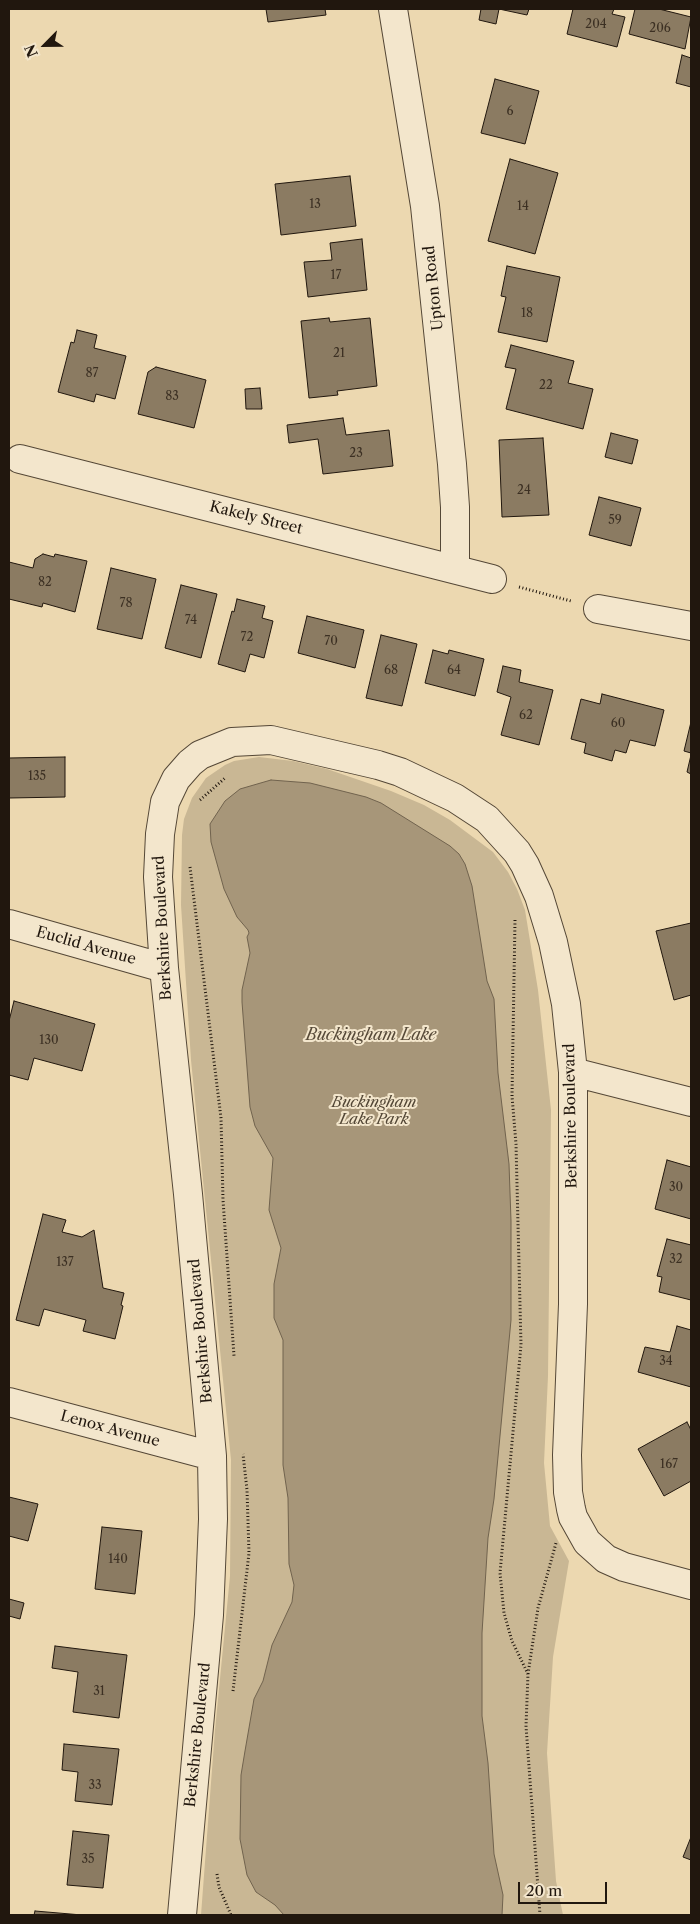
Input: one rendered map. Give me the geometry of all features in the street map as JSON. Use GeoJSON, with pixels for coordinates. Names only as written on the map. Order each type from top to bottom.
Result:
{"type":"FeatureCollection","features":[{"type":"Feature","properties":{"kind":"street","name":"Upton Road"},"geometry":{"type":"LineString","coordinates":[[393,9],[426,216],[452,464],[455,568]]}},
{"type":"Feature","properties":{"kind":"street","name":"Kakely Street"},"geometry":{"type":"LineString","coordinates":[[20,459],[455,568],[492,579]]}},
{"type":"Feature","properties":{"kind":"street"},"geometry":{"type":"LineString","coordinates":[[598,609],[691,626]]}},
{"type":"Feature","properties":{"kind":"street","name":"Berkshire Boulevard"},"geometry":{"type":"LineString","coordinates":[[182,1915],[209,1615],[213,1519],[212,1456],[188,1194],[164,968],[158,877],[160,834],[165,802],[176,779],[200,755],[227,743],[244,740],[271,740],[378,765],[425,783],[455,798],[487,819],[517,852],[525,865],[540,896],[553,942],[566,1004],[573,1072],[572,1304],[567,1455],[568,1492],[577,1525]]}},
{"type":"Feature","properties":{"kind":"street","name":"Euclid Avenue"},"geometry":{"type":"LineString","coordinates":[[9,924],[164,968]]}},
{"type":"Feature","properties":{"kind":"street"},"geometry":{"type":"LineString","coordinates":[[573,1072],[691,1102]]}},
{"type":"Feature","properties":{"kind":"street","name":"Lenox Avenue"},"geometry":{"type":"LineString","coordinates":[[9,1402],[212,1456]]}},
{"type":"Feature","properties":{"kind":"street"},"geometry":{"type":"LineString","coordinates":[[577,1525],[596,1552],[606,1559],[624,1567],[691,1585]]}},
{"type":"Feature","properties":{"kind":"path"},"geometry":{"type":"LineString","coordinates":[[492,579],[598,609]]}},
{"type":"Feature","properties":{"kind":"path"},"geometry":{"type":"LineString","coordinates":[[197,803],[231,774]]}},
{"type":"Feature","properties":{"kind":"path"},"geometry":{"type":"LineString","coordinates":[[189,860],[221,1118],[234,1365]]}},
{"type":"Feature","properties":{"kind":"path"},"geometry":{"type":"LineString","coordinates":[[514,916],[512,1096],[516,1144],[521,1345],[500,1573],[504,1613],[512,1641],[528,1674]]}},
{"type":"Feature","properties":{"kind":"path"},"geometry":{"type":"LineString","coordinates":[[233,1692],[249,1553],[248,1497],[242,1451]]}},
{"type":"Feature","properties":{"kind":"path"},"geometry":{"type":"LineString","coordinates":[[540,1915],[526,1726],[528,1674],[538,1608],[553,1547],[562,1530],[577,1525]]}},
{"type":"Feature","properties":{"kind":"path"},"geometry":{"type":"LineString","coordinates":[[216,1866],[220,1887],[231,1915]]}},
{"type":"Feature","properties":{"kind":"green space","name":"Buckingham Lake"},"geometry":{"type":"Polygon","coordinates":[[[259,757],[293,761],[327,769],[391,791],[424,805],[450,820],[493,852],[508,872],[525,910],[538,990],[551,1110],[548,1376],[544,1463],[550,1526],[569,1561],[553,1657],[547,1753],[556,1881],[563,1915],[201,1915],[215,1730],[230,1576],[231,1460],[191,1060],[181,905],[182,835],[184,819],[192,798],[206,778],[234,761],[259,757]]]}},
{"type":"Feature","properties":{"kind":"water","name":"Buckingham Lake"},"geometry":{"type":"Polygon","coordinates":[[[271,780],[310,783],[366,797],[381,803],[450,846],[459,854],[465,864],[472,886],[487,981],[494,999],[498,1073],[509,1164],[511,1221],[511,1320],[494,1499],[488,1538],[482,1633],[482,1716],[488,1763],[494,1854],[503,1895],[502,1915],[284,1915],[275,1905],[256,1892],[247,1875],[240,1839],[241,1775],[254,1699],[263,1681],[272,1645],[292,1602],[294,1585],[289,1564],[288,1498],[283,1465],[283,1340],[274,1318],[274,1284],[281,1248],[269,1210],[273,1158],[255,1126],[250,1107],[242,1002],[242,990],[250,953],[247,937],[249,933],[237,917],[224,889],[211,842],[210,824],[225,801],[240,789],[271,780]]]}},
{"type":"Feature","properties":{"kind":"building"},"geometry":{"type":"Polygon","coordinates":[[[266,9],[325,9],[326,15],[268,22],[266,9]]]}},
{"type":"Feature","properties":{"kind":"building"},"geometry":{"type":"Polygon","coordinates":[[[481,9],[499,9],[496,24],[479,20],[481,9]]]}},
{"type":"Feature","properties":{"kind":"building"},"geometry":{"type":"Polygon","coordinates":[[[499,9],[529,9],[527,15],[499,9]]]}},
{"type":"Feature","properties":{"kind":"building"},"geometry":{"type":"Polygon","coordinates":[[[573,9],[614,9],[612,14],[625,17],[617,47],[567,34],[573,9]]]}},
{"type":"Feature","properties":{"kind":"building"},"geometry":{"type":"Polygon","coordinates":[[[635,9],[659,9],[691,17],[685,49],[629,34],[635,9]]]}},
{"type":"Feature","properties":{"kind":"building"},"geometry":{"type":"Polygon","coordinates":[[[682,55],[691,58],[691,87],[676,83],[682,55]]]}},
{"type":"Feature","properties":{"kind":"building"},"geometry":{"type":"Polygon","coordinates":[[[495,79],[539,91],[525,144],[481,133],[495,79]]]}},
{"type":"Feature","properties":{"kind":"building"},"geometry":{"type":"Polygon","coordinates":[[[510,159],[558,173],[535,254],[488,241],[510,159]]]}},
{"type":"Feature","properties":{"kind":"building"},"geometry":{"type":"Polygon","coordinates":[[[350,176],[356,226],[281,235],[275,184],[350,176]]]}},
{"type":"Feature","properties":{"kind":"building"},"geometry":{"type":"Polygon","coordinates":[[[362,239],[367,290],[308,297],[304,262],[332,260],[330,243],[362,239]]]}},
{"type":"Feature","properties":{"kind":"building"},"geometry":{"type":"Polygon","coordinates":[[[507,266],[560,277],[547,342],[498,332],[506,297],[501,296],[507,266]]]}},
{"type":"Feature","properties":{"kind":"building"},"geometry":{"type":"Polygon","coordinates":[[[329,318],[330,322],[370,318],[377,386],[337,391],[338,395],[309,398],[301,321],[329,318]]]}},
{"type":"Feature","properties":{"kind":"building"},"geometry":{"type":"Polygon","coordinates":[[[77,330],[97,335],[94,348],[126,356],[115,399],[96,394],[94,402],[58,392],[71,342],[74,343],[77,330]]]}},
{"type":"Feature","properties":{"kind":"building"},"geometry":{"type":"Polygon","coordinates":[[[511,345],[574,361],[568,383],[593,389],[583,429],[506,409],[516,369],[505,367],[511,345]]]}},
{"type":"Feature","properties":{"kind":"building"},"geometry":{"type":"Polygon","coordinates":[[[156,367],[206,380],[194,428],[138,414],[148,372],[156,367]]]}},
{"type":"Feature","properties":{"kind":"building"},"geometry":{"type":"Polygon","coordinates":[[[260,388],[262,409],[246,409],[245,389],[260,388]]]}},
{"type":"Feature","properties":{"kind":"building"},"geometry":{"type":"Polygon","coordinates":[[[343,418],[346,435],[389,430],[393,466],[323,474],[318,439],[289,443],[287,425],[343,418]]]}},
{"type":"Feature","properties":{"kind":"building"},"geometry":{"type":"Polygon","coordinates":[[[611,433],[638,440],[632,464],[605,457],[611,433]]]}},
{"type":"Feature","properties":{"kind":"building"},"geometry":{"type":"Polygon","coordinates":[[[543,438],[549,515],[502,517],[499,440],[543,438]]]}},
{"type":"Feature","properties":{"kind":"building"},"geometry":{"type":"Polygon","coordinates":[[[599,497],[641,508],[631,546],[589,535],[599,497]]]}},
{"type":"Feature","properties":{"kind":"building"},"geometry":{"type":"Polygon","coordinates":[[[43,554],[54,557],[55,554],[87,561],[75,612],[43,603],[42,607],[9,599],[9,562],[33,568],[35,559],[43,554]]]}},
{"type":"Feature","properties":{"kind":"building"},"geometry":{"type":"Polygon","coordinates":[[[111,568],[156,579],[142,639],[97,629],[111,568]]]}},
{"type":"Feature","properties":{"kind":"building"},"geometry":{"type":"Polygon","coordinates":[[[181,585],[217,594],[201,658],[165,648],[181,585]]]}},
{"type":"Feature","properties":{"kind":"building"},"geometry":{"type":"Polygon","coordinates":[[[237,599],[265,606],[262,618],[273,621],[264,658],[250,654],[245,672],[218,664],[237,599]]]}},
{"type":"Feature","properties":{"kind":"building"},"geometry":{"type":"Polygon","coordinates":[[[307,616],[364,630],[355,668],[298,653],[307,616]]]}},
{"type":"Feature","properties":{"kind":"building"},"geometry":{"type":"Polygon","coordinates":[[[381,635],[417,644],[402,706],[366,698],[381,635]]]}},
{"type":"Feature","properties":{"kind":"building"},"geometry":{"type":"Polygon","coordinates":[[[433,650],[448,654],[449,650],[484,659],[475,696],[425,683],[433,650]]]}},
{"type":"Feature","properties":{"kind":"building"},"geometry":{"type":"Polygon","coordinates":[[[503,666],[521,670],[519,682],[553,690],[539,745],[501,735],[511,697],[497,692],[503,666]]]}},
{"type":"Feature","properties":{"kind":"building"},"geometry":{"type":"Polygon","coordinates":[[[602,694],[664,710],[655,746],[630,740],[626,753],[615,750],[612,761],[584,753],[586,743],[571,739],[581,699],[600,704],[602,694]]]}},
{"type":"Feature","properties":{"kind":"building"},"geometry":{"type":"Polygon","coordinates":[[[691,722],[691,753],[684,751],[691,722]]]}},
{"type":"Feature","properties":{"kind":"building"},"geometry":{"type":"Polygon","coordinates":[[[691,755],[691,774],[687,772],[691,755]]]}},
{"type":"Feature","properties":{"kind":"building"},"geometry":{"type":"Polygon","coordinates":[[[65,757],[65,797],[9,798],[9,758],[65,757]]]}},
{"type":"Feature","properties":{"kind":"building"},"geometry":{"type":"Polygon","coordinates":[[[691,923],[691,995],[674,1000],[656,931],[691,923]]]}},
{"type":"Feature","properties":{"kind":"building"},"geometry":{"type":"Polygon","coordinates":[[[14,1001],[95,1024],[82,1071],[34,1058],[28,1080],[9,1075],[9,1021],[14,1001]]]}},
{"type":"Feature","properties":{"kind":"building"},"geometry":{"type":"Polygon","coordinates":[[[667,1160],[691,1167],[691,1219],[655,1209],[667,1160]]]}},
{"type":"Feature","properties":{"kind":"building"},"geometry":{"type":"Polygon","coordinates":[[[43,1214],[66,1220],[62,1232],[82,1237],[94,1230],[103,1288],[124,1293],[121,1305],[123,1306],[115,1339],[83,1331],[86,1320],[44,1309],[39,1326],[16,1320],[43,1214]]]}},
{"type":"Feature","properties":{"kind":"building"},"geometry":{"type":"Polygon","coordinates":[[[667,1239],[691,1245],[691,1300],[659,1292],[662,1277],[657,1276],[667,1239]]]}},
{"type":"Feature","properties":{"kind":"building"},"geometry":{"type":"Polygon","coordinates":[[[677,1326],[691,1330],[691,1387],[638,1372],[645,1347],[670,1352],[677,1326]]]}},
{"type":"Feature","properties":{"kind":"building"},"geometry":{"type":"Polygon","coordinates":[[[687,1422],[691,1430],[691,1481],[664,1496],[638,1449],[687,1422]]]}},
{"type":"Feature","properties":{"kind":"building"},"geometry":{"type":"Polygon","coordinates":[[[9,1497],[38,1504],[28,1541],[9,1536],[9,1497]]]}},
{"type":"Feature","properties":{"kind":"building"},"geometry":{"type":"Polygon","coordinates":[[[102,1527],[142,1531],[135,1594],[95,1589],[102,1527]]]}},
{"type":"Feature","properties":{"kind":"building"},"geometry":{"type":"Polygon","coordinates":[[[9,1599],[24,1603],[20,1619],[9,1616],[9,1599]]]}},
{"type":"Feature","properties":{"kind":"building"},"geometry":{"type":"Polygon","coordinates":[[[55,1646],[127,1655],[119,1718],[73,1712],[78,1672],[52,1668],[55,1646]]]}},
{"type":"Feature","properties":{"kind":"building"},"geometry":{"type":"Polygon","coordinates":[[[64,1744],[119,1749],[112,1805],[75,1801],[78,1772],[62,1770],[64,1744]]]}},
{"type":"Feature","properties":{"kind":"building"},"geometry":{"type":"Polygon","coordinates":[[[73,1831],[109,1835],[103,1888],[67,1885],[73,1831]]]}},
{"type":"Feature","properties":{"kind":"building"},"geometry":{"type":"Polygon","coordinates":[[[691,1837],[691,1860],[683,1857],[691,1837]]]}},
{"type":"Feature","properties":{"kind":"building"},"geometry":{"type":"Polygon","coordinates":[[[35,1911],[82,1915],[34,1915],[35,1911]]]}},
{"type":"Feature","properties":{"kind":"park label","name":"Buckingham Lake Park"},"geometry":{"type":"Point","coordinates":[374,1112]}}]}
